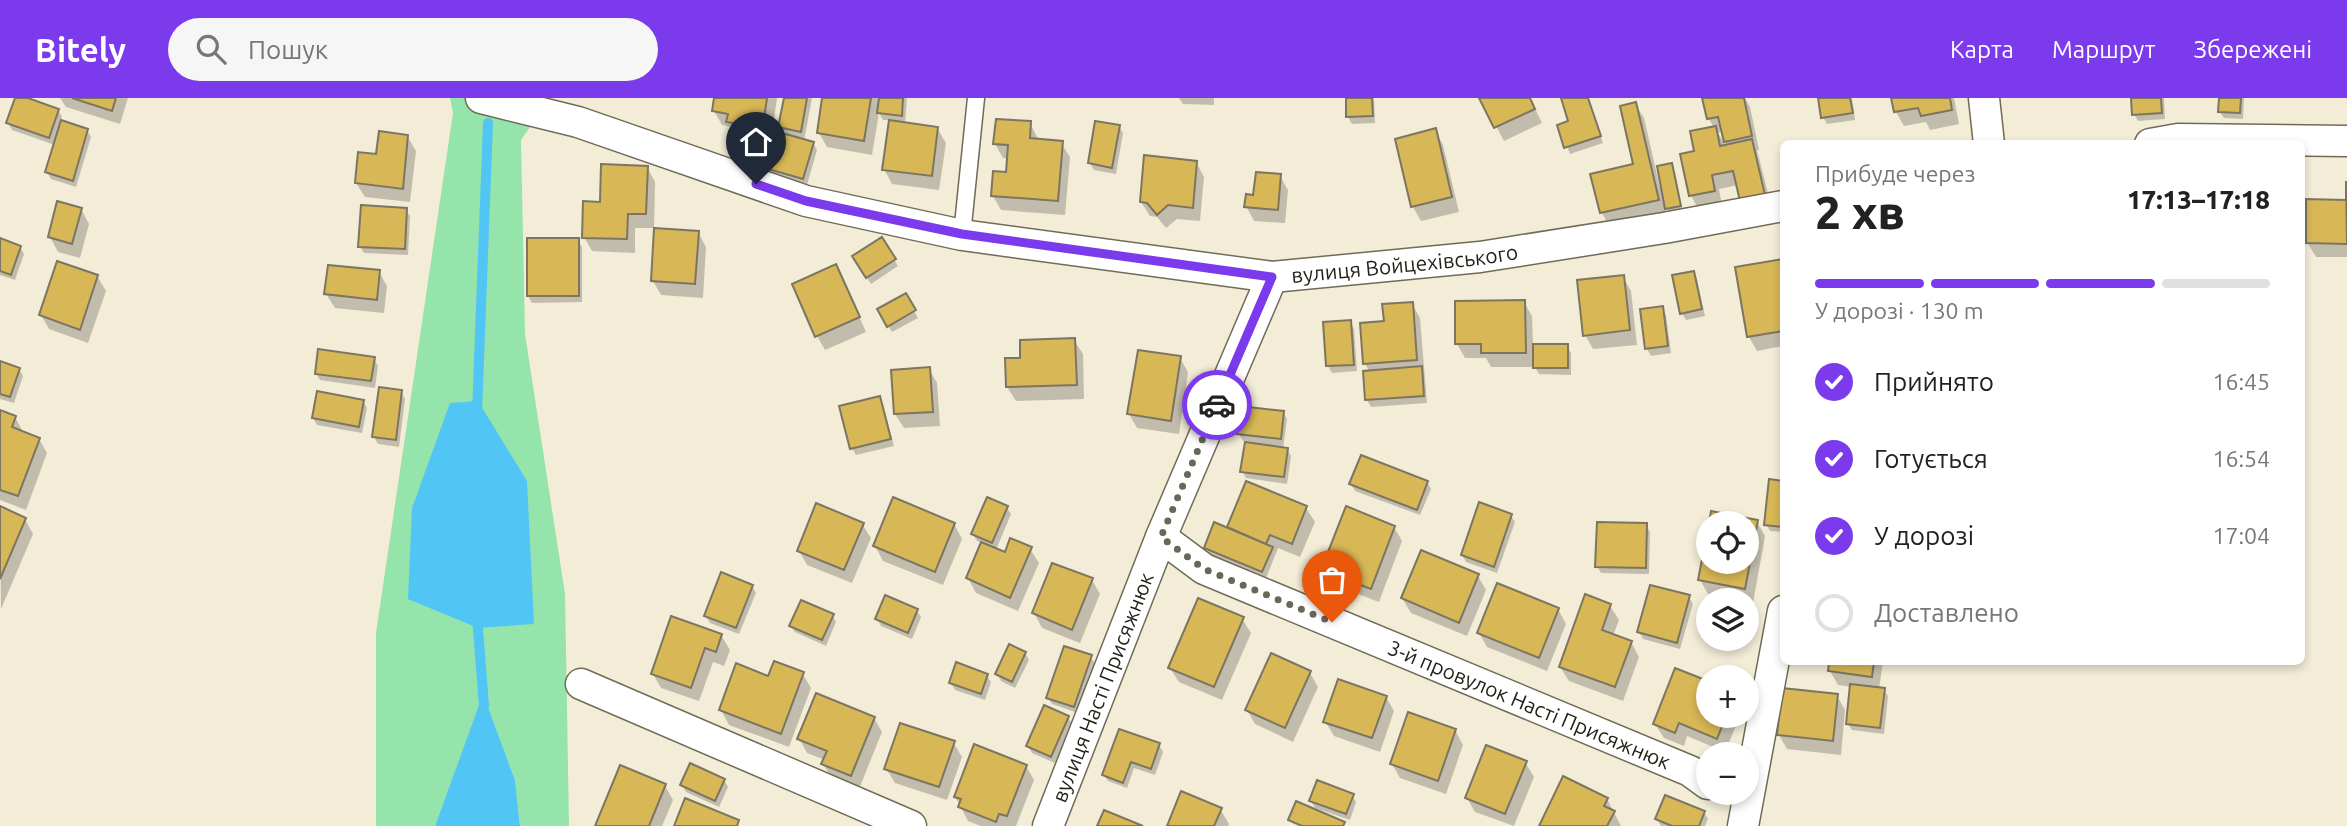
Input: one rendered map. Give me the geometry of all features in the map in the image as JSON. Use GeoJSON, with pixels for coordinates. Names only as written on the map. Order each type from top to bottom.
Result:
{"type":"FeatureCollection","features":[{"type":"Feature","properties":{"kind":"street","name":"вулиця Войцехівського"},"geometry":{"type":"LineString","coordinates":[[481,98],[578,122],[806,201],[962,234],[1272,277],[1480,257],[1780,207]]}},
{"type":"Feature","properties":{"kind":"street"},"geometry":{"type":"LineString","coordinates":[[1984,98],[1989,140]]}},
{"type":"Feature","properties":{"kind":"street"},"geometry":{"type":"LineString","coordinates":[[2172,140],[2262,140]]}},
{"type":"Feature","properties":{"kind":"street"},"geometry":{"type":"LineString","coordinates":[[2305,141],[2347,141]]}},
{"type":"Feature","properties":{"kind":"street","name":"вулиця Насті Присяжнюк"},"geometry":{"type":"LineString","coordinates":[[1048,826],[1161,537],[1272,277]]}},
{"type":"Feature","properties":{"kind":"street","name":"3-й провулок Насті Присяжнюк"},"geometry":{"type":"LineString","coordinates":[[1161,537],[1204,569],[1696,775]]}},
{"type":"Feature","properties":{"kind":"street"},"geometry":{"type":"LineString","coordinates":[[1745,818],[1780,627]]}},
{"type":"Feature","properties":{"kind":"street"},"geometry":{"type":"LineString","coordinates":[[581,684],[911,826]]}},
{"type":"Feature","properties":{"kind":"street"},"geometry":{"type":"LineString","coordinates":[[1733,805],[1745,818]]}},
{"type":"Feature","properties":{"kind":"lane"},"geometry":{"type":"LineString","coordinates":[[962,234],[976,98]]}},
{"type":"Feature","properties":{"kind":"green space"},"geometry":{"type":"Polygon","coordinates":[[[450,98],[550,98],[521,140],[525,334],[565,594],[569,826],[520,826],[515,780],[483,695],[435,826],[376,826],[376,633],[453,113],[450,98]]]}},
{"type":"Feature","properties":{"kind":"water"},"geometry":{"type":"Polygon","coordinates":[[[478,401],[527,481],[534,624],[478,628],[408,599],[412,508],[450,403],[478,401]]]}},
{"type":"Feature","properties":{"kind":"water"},"geometry":{"type":"Polygon","coordinates":[[[483,694],[515,780],[520,826],[435,826],[483,694]]]}},
{"type":"Feature","properties":{"kind":"building"},"geometry":{"type":"Polygon","coordinates":[[[15,98],[28,98],[59,109],[49,138],[6,123],[15,98]]]}},
{"type":"Feature","properties":{"kind":"building"},"geometry":{"type":"Polygon","coordinates":[[[72,98],[116,98],[112,111],[72,98]]]}},
{"type":"Feature","properties":{"kind":"building"},"geometry":{"type":"Polygon","coordinates":[[[714,98],[767,98],[764,119],[748,117],[746,125],[726,122],[728,114],[712,111],[714,98]]]}},
{"type":"Feature","properties":{"kind":"building"},"geometry":{"type":"Polygon","coordinates":[[[784,98],[807,98],[801,132],[778,127],[784,98]]]}},
{"type":"Feature","properties":{"kind":"building"},"geometry":{"type":"Polygon","coordinates":[[[822,98],[871,98],[864,141],[817,133],[822,98]]]}},
{"type":"Feature","properties":{"kind":"building"},"geometry":{"type":"Polygon","coordinates":[[[879,98],[903,98],[902,116],[877,113],[879,98]]]}},
{"type":"Feature","properties":{"kind":"building"},"geometry":{"type":"Polygon","coordinates":[[[1346,98],[1372,98],[1373,116],[1346,117],[1346,98]]]}},
{"type":"Feature","properties":{"kind":"building"},"geometry":{"type":"Polygon","coordinates":[[[1479,98],[1530,98],[1535,109],[1494,128],[1479,98]]]}},
{"type":"Feature","properties":{"kind":"building"},"geometry":{"type":"Polygon","coordinates":[[[1561,98],[1588,98],[1601,136],[1564,148],[1557,125],[1568,121],[1561,98]]]}},
{"type":"Feature","properties":{"kind":"building"},"geometry":{"type":"Polygon","coordinates":[[[1702,98],[1744,98],[1752,136],[1724,142],[1718,117],[1707,119],[1702,98]]]}},
{"type":"Feature","properties":{"kind":"building"},"geometry":{"type":"Polygon","coordinates":[[[1818,98],[1850,98],[1853,113],[1821,118],[1818,98]]]}},
{"type":"Feature","properties":{"kind":"building"},"geometry":{"type":"Polygon","coordinates":[[[1891,98],[1950,98],[1952,110],[1921,116],[1918,108],[1894,112],[1891,98]]]}},
{"type":"Feature","properties":{"kind":"building"},"geometry":{"type":"Polygon","coordinates":[[[2131,98],[2161,98],[2162,113],[2132,115],[2131,98]]]}},
{"type":"Feature","properties":{"kind":"building"},"geometry":{"type":"Polygon","coordinates":[[[2219,98],[2241,98],[2240,113],[2218,112],[2219,98]]]}},
{"type":"Feature","properties":{"kind":"building"},"geometry":{"type":"Polygon","coordinates":[[[1636,102],[1659,200],[1600,213],[1590,174],[1633,164],[1620,106],[1636,102]]]}},
{"type":"Feature","properties":{"kind":"building"},"geometry":{"type":"Polygon","coordinates":[[[996,119],[1031,121],[1030,138],[1063,141],[1058,201],[991,196],[993,171],[1006,172],[1008,145],[993,144],[996,119]]]}},
{"type":"Feature","properties":{"kind":"building"},"geometry":{"type":"Polygon","coordinates":[[[61,120],[88,129],[73,181],[45,172],[61,120]]]}},
{"type":"Feature","properties":{"kind":"building"},"geometry":{"type":"Polygon","coordinates":[[[889,120],[938,127],[932,176],[882,170],[889,120]]]}},
{"type":"Feature","properties":{"kind":"building"},"geometry":{"type":"Polygon","coordinates":[[[1095,121],[1120,125],[1112,168],[1088,163],[1095,121]]]}},
{"type":"Feature","properties":{"kind":"building"},"geometry":{"type":"Polygon","coordinates":[[[1716,126],[1720,146],[1752,139],[1765,195],[1740,201],[1733,171],[1712,175],[1715,191],[1689,196],[1680,154],[1694,151],[1690,131],[1716,126]]]}},
{"type":"Feature","properties":{"kind":"building"},"geometry":{"type":"Polygon","coordinates":[[[1436,128],[1452,197],[1411,207],[1395,139],[1436,128]]]}},
{"type":"Feature","properties":{"kind":"building"},"geometry":{"type":"Polygon","coordinates":[[[379,131],[408,135],[403,189],[355,183],[358,152],[376,154],[379,131]]]}},
{"type":"Feature","properties":{"kind":"building"},"geometry":{"type":"Polygon","coordinates":[[[775,131],[814,142],[803,179],[765,168],[775,131]]]}},
{"type":"Feature","properties":{"kind":"building"},"geometry":{"type":"Polygon","coordinates":[[[1144,155],[1197,161],[1193,208],[1168,205],[1157,215],[1147,203],[1140,202],[1144,155]]]}},
{"type":"Feature","properties":{"kind":"building"},"geometry":{"type":"Polygon","coordinates":[[[1672,163],[1681,206],[1665,209],[1657,166],[1672,163]]]}},
{"type":"Feature","properties":{"kind":"building"},"geometry":{"type":"Polygon","coordinates":[[[601,164],[648,166],[646,214],[628,214],[627,239],[582,238],[583,201],[600,202],[601,164]]]}},
{"type":"Feature","properties":{"kind":"building"},"geometry":{"type":"Polygon","coordinates":[[[1256,172],[1281,174],[1278,210],[1244,207],[1246,194],[1253,195],[1256,172]]]}},
{"type":"Feature","properties":{"kind":"building"},"geometry":{"type":"Polygon","coordinates":[[[2346,181],[2347,244],[2306,243],[2306,199],[2346,200],[2346,181]]]}},
{"type":"Feature","properties":{"kind":"building"},"geometry":{"type":"Polygon","coordinates":[[[57,201],[82,208],[72,244],[48,237],[57,201]]]}},
{"type":"Feature","properties":{"kind":"building"},"geometry":{"type":"Polygon","coordinates":[[[361,205],[407,208],[405,249],[358,247],[361,205]]]}},
{"type":"Feature","properties":{"kind":"building"},"geometry":{"type":"Polygon","coordinates":[[[654,228],[699,231],[695,284],[651,281],[654,228]]]}},
{"type":"Feature","properties":{"kind":"building"},"geometry":{"type":"Polygon","coordinates":[[[882,237],[896,259],[866,278],[852,256],[882,237]]]}},
{"type":"Feature","properties":{"kind":"building"},"geometry":{"type":"Polygon","coordinates":[[[0,238],[21,246],[11,275],[0,271],[0,238]]]}},
{"type":"Feature","properties":{"kind":"building"},"geometry":{"type":"Polygon","coordinates":[[[527,238],[579,238],[579,296],[527,296],[527,238]]]}},
{"type":"Feature","properties":{"kind":"building"},"geometry":{"type":"Polygon","coordinates":[[[1780,260],[1780,332],[1747,337],[1735,267],[1780,260]]]}},
{"type":"Feature","properties":{"kind":"building"},"geometry":{"type":"Polygon","coordinates":[[[57,261],[98,275],[80,330],[39,315],[57,261]]]}},
{"type":"Feature","properties":{"kind":"building"},"geometry":{"type":"Polygon","coordinates":[[[836,264],[860,317],[815,337],[792,284],[836,264]]]}},
{"type":"Feature","properties":{"kind":"building"},"geometry":{"type":"Polygon","coordinates":[[[328,265],[380,270],[377,300],[324,294],[328,265]]]}},
{"type":"Feature","properties":{"kind":"building"},"geometry":{"type":"Polygon","coordinates":[[[1694,271],[1702,309],[1680,314],[1672,275],[1694,271]]]}},
{"type":"Feature","properties":{"kind":"building"},"geometry":{"type":"Polygon","coordinates":[[[1624,275],[1630,330],[1583,336],[1577,280],[1624,275]]]}},
{"type":"Feature","properties":{"kind":"building"},"geometry":{"type":"Polygon","coordinates":[[[906,293],[916,310],[887,327],[877,309],[906,293]]]}},
{"type":"Feature","properties":{"kind":"building"},"geometry":{"type":"Polygon","coordinates":[[[1525,300],[1526,353],[1481,353],[1481,344],[1455,344],[1455,301],[1525,300]]]}},
{"type":"Feature","properties":{"kind":"building"},"geometry":{"type":"Polygon","coordinates":[[[1413,302],[1417,360],[1363,364],[1360,323],[1384,321],[1382,304],[1413,302]]]}},
{"type":"Feature","properties":{"kind":"building"},"geometry":{"type":"Polygon","coordinates":[[[1663,306],[1668,346],[1645,349],[1640,309],[1663,306]]]}},
{"type":"Feature","properties":{"kind":"building"},"geometry":{"type":"Polygon","coordinates":[[[1351,320],[1354,365],[1326,366],[1323,322],[1351,320]]]}},
{"type":"Feature","properties":{"kind":"building"},"geometry":{"type":"Polygon","coordinates":[[[1075,338],[1077,385],[1006,387],[1005,358],[1020,358],[1020,340],[1075,338]]]}},
{"type":"Feature","properties":{"kind":"building"},"geometry":{"type":"Polygon","coordinates":[[[1533,344],[1568,344],[1568,368],[1533,368],[1533,344]]]}},
{"type":"Feature","properties":{"kind":"building"},"geometry":{"type":"Polygon","coordinates":[[[318,349],[375,357],[371,381],[315,374],[318,349]]]}},
{"type":"Feature","properties":{"kind":"building"},"geometry":{"type":"Polygon","coordinates":[[[1138,350],[1181,356],[1171,421],[1127,414],[1138,350]]]}},
{"type":"Feature","properties":{"kind":"building"},"geometry":{"type":"Polygon","coordinates":[[[0,361],[20,368],[10,397],[0,394],[0,361]]]}},
{"type":"Feature","properties":{"kind":"building"},"geometry":{"type":"Polygon","coordinates":[[[1422,366],[1424,396],[1365,400],[1363,371],[1422,366]]]}},
{"type":"Feature","properties":{"kind":"building"},"geometry":{"type":"Polygon","coordinates":[[[930,367],[933,412],[894,414],[891,370],[930,367]]]}},
{"type":"Feature","properties":{"kind":"building"},"geometry":{"type":"Polygon","coordinates":[[[379,387],[402,390],[396,440],[372,437],[379,387]]]}},
{"type":"Feature","properties":{"kind":"building"},"geometry":{"type":"Polygon","coordinates":[[[317,391],[364,400],[359,427],[312,418],[317,391]]]}},
{"type":"Feature","properties":{"kind":"building"},"geometry":{"type":"Polygon","coordinates":[[[880,396],[891,439],[850,449],[839,406],[880,396]]]}},
{"type":"Feature","properties":{"kind":"building"},"geometry":{"type":"Polygon","coordinates":[[[1240,406],[1284,411],[1281,439],[1237,434],[1240,406]]]}},
{"type":"Feature","properties":{"kind":"building"},"geometry":{"type":"Polygon","coordinates":[[[0,410],[16,416],[12,427],[40,438],[18,496],[0,490],[0,410]]]}},
{"type":"Feature","properties":{"kind":"building"},"geometry":{"type":"Polygon","coordinates":[[[1245,442],[1288,448],[1284,477],[1240,472],[1245,442]]]}},
{"type":"Feature","properties":{"kind":"building"},"geometry":{"type":"Polygon","coordinates":[[[1361,455],[1428,481],[1417,510],[1349,484],[1361,455]]]}},
{"type":"Feature","properties":{"kind":"building"},"geometry":{"type":"Polygon","coordinates":[[[1769,479],[1780,481],[1780,527],[1764,525],[1769,479]]]}},
{"type":"Feature","properties":{"kind":"building"},"geometry":{"type":"Polygon","coordinates":[[[1246,481],[1307,506],[1292,544],[1270,535],[1266,544],[1227,527],[1246,481]]]}},
{"type":"Feature","properties":{"kind":"building"},"geometry":{"type":"Polygon","coordinates":[[[893,497],[955,523],[935,572],[873,546],[893,497]]]}},
{"type":"Feature","properties":{"kind":"building"},"geometry":{"type":"Polygon","coordinates":[[[987,497],[1008,506],[992,543],[971,534],[987,497]]]}},
{"type":"Feature","properties":{"kind":"building"},"geometry":{"type":"Polygon","coordinates":[[[1479,502],[1512,514],[1494,567],[1461,555],[1479,502]]]}},
{"type":"Feature","properties":{"kind":"building"},"geometry":{"type":"Polygon","coordinates":[[[816,503],[864,523],[844,570],[797,551],[816,503]]]}},
{"type":"Feature","properties":{"kind":"building"},"geometry":{"type":"Polygon","coordinates":[[[0,506],[26,518],[0,579],[0,506]]]}},
{"type":"Feature","properties":{"kind":"building"},"geometry":{"type":"Polygon","coordinates":[[[1346,506],[1395,526],[1371,589],[1321,570],[1346,506]]]}},
{"type":"Feature","properties":{"kind":"building"},"geometry":{"type":"Polygon","coordinates":[[[1214,522],[1273,547],[1262,572],[1204,548],[1214,522]]]}},
{"type":"Feature","properties":{"kind":"building"},"geometry":{"type":"Polygon","coordinates":[[[1597,522],[1647,523],[1646,568],[1595,567],[1597,522]]]}},
{"type":"Feature","properties":{"kind":"building"},"geometry":{"type":"Polygon","coordinates":[[[1010,538],[1032,547],[1010,598],[966,578],[981,542],[1005,552],[1010,538]]]}},
{"type":"Feature","properties":{"kind":"building"},"geometry":{"type":"Polygon","coordinates":[[[1421,550],[1479,574],[1459,623],[1401,598],[1421,550]]]}},
{"type":"Feature","properties":{"kind":"building"},"geometry":{"type":"Polygon","coordinates":[[[1052,563],[1093,578],[1072,630],[1032,613],[1052,563]]]}},
{"type":"Feature","properties":{"kind":"building"},"geometry":{"type":"Polygon","coordinates":[[[721,572],[753,585],[736,628],[704,616],[721,572]]]}},
{"type":"Feature","properties":{"kind":"building"},"geometry":{"type":"Polygon","coordinates":[[[1699,574],[1748,574],[1745,588],[1698,580],[1699,574]]]}},
{"type":"Feature","properties":{"kind":"building"},"geometry":{"type":"Polygon","coordinates":[[[1497,583],[1559,608],[1539,658],[1477,633],[1497,583]]]}},
{"type":"Feature","properties":{"kind":"building"},"geometry":{"type":"Polygon","coordinates":[[[1650,585],[1690,595],[1677,643],[1637,632],[1650,585]]]}},
{"type":"Feature","properties":{"kind":"building"},"geometry":{"type":"Polygon","coordinates":[[[1585,594],[1611,604],[1602,630],[1632,641],[1615,687],[1559,667],[1585,594]]]}},
{"type":"Feature","properties":{"kind":"building"},"geometry":{"type":"Polygon","coordinates":[[[885,595],[918,609],[908,633],[875,619],[885,595]]]}},
{"type":"Feature","properties":{"kind":"building"},"geometry":{"type":"Polygon","coordinates":[[[1198,598],[1244,617],[1214,687],[1168,668],[1198,598]]]}},
{"type":"Feature","properties":{"kind":"building"},"geometry":{"type":"Polygon","coordinates":[[[801,600],[834,614],[822,640],[789,626],[801,600]]]}},
{"type":"Feature","properties":{"kind":"building"},"geometry":{"type":"Polygon","coordinates":[[[671,616],[722,634],[716,652],[705,648],[691,688],[651,674],[671,616]]]}},
{"type":"Feature","properties":{"kind":"building"},"geometry":{"type":"Polygon","coordinates":[[[1009,644],[1026,652],[1012,682],[995,674],[1009,644]]]}},
{"type":"Feature","properties":{"kind":"building"},"geometry":{"type":"Polygon","coordinates":[[[1064,646],[1092,655],[1074,707],[1046,698],[1064,646]]]}},
{"type":"Feature","properties":{"kind":"building"},"geometry":{"type":"Polygon","coordinates":[[[1271,653],[1311,671],[1285,728],[1245,710],[1271,653]]]}},
{"type":"Feature","properties":{"kind":"building"},"geometry":{"type":"Polygon","coordinates":[[[774,661],[804,672],[781,734],[719,710],[736,663],[768,676],[774,661]]]}},
{"type":"Feature","properties":{"kind":"building"},"geometry":{"type":"Polygon","coordinates":[[[956,662],[988,674],[981,694],[949,683],[956,662]]]}},
{"type":"Feature","properties":{"kind":"building"},"geometry":{"type":"Polygon","coordinates":[[[1829,665],[1874,665],[1872,677],[1828,671],[1829,665]]]}},
{"type":"Feature","properties":{"kind":"building"},"geometry":{"type":"Polygon","coordinates":[[[1675,668],[1696,676],[1696,728],[1721,728],[1717,739],[1679,723],[1675,733],[1653,724],[1675,668]]]}},
{"type":"Feature","properties":{"kind":"building"},"geometry":{"type":"Polygon","coordinates":[[[1338,679],[1387,696],[1372,738],[1323,722],[1338,679]]]}},
{"type":"Feature","properties":{"kind":"building"},"geometry":{"type":"Polygon","coordinates":[[[1850,684],[1885,688],[1880,728],[1846,724],[1850,684]]]}},
{"type":"Feature","properties":{"kind":"building"},"geometry":{"type":"Polygon","coordinates":[[[1782,688],[1838,694],[1833,741],[1777,735],[1782,688]]]}},
{"type":"Feature","properties":{"kind":"building"},"geometry":{"type":"Polygon","coordinates":[[[816,693],[875,717],[851,776],[821,764],[827,751],[797,739],[816,693]]]}},
{"type":"Feature","properties":{"kind":"building"},"geometry":{"type":"Polygon","coordinates":[[[1044,705],[1069,716],[1051,757],[1026,746],[1044,705]]]}},
{"type":"Feature","properties":{"kind":"building"},"geometry":{"type":"Polygon","coordinates":[[[1408,712],[1456,729],[1438,781],[1390,764],[1408,712]]]}},
{"type":"Feature","properties":{"kind":"building"},"geometry":{"type":"Polygon","coordinates":[[[900,723],[955,741],[939,787],[884,769],[900,723]]]}},
{"type":"Feature","properties":{"kind":"building"},"geometry":{"type":"Polygon","coordinates":[[[1119,729],[1160,743],[1151,769],[1131,762],[1123,783],[1102,775],[1119,729]]]}},
{"type":"Feature","properties":{"kind":"building"},"geometry":{"type":"Polygon","coordinates":[[[974,744],[1027,765],[1007,816],[999,814],[996,822],[958,807],[961,799],[954,797],[974,744]]]}},
{"type":"Feature","properties":{"kind":"building"},"geometry":{"type":"Polygon","coordinates":[[[1486,745],[1527,761],[1505,814],[1465,798],[1486,745]]]}},
{"type":"Feature","properties":{"kind":"building"},"geometry":{"type":"Polygon","coordinates":[[[690,763],[725,779],[715,801],[680,785],[690,763]]]}},
{"type":"Feature","properties":{"kind":"building"},"geometry":{"type":"Polygon","coordinates":[[[620,765],[666,784],[649,826],[595,826],[620,765]]]}},
{"type":"Feature","properties":{"kind":"building"},"geometry":{"type":"Polygon","coordinates":[[[1563,776],[1608,798],[1604,806],[1615,811],[1607,826],[1539,826],[1563,776]]]}},
{"type":"Feature","properties":{"kind":"building"},"geometry":{"type":"Polygon","coordinates":[[[1317,780],[1354,794],[1346,814],[1309,801],[1317,780]]]}},
{"type":"Feature","properties":{"kind":"building"},"geometry":{"type":"Polygon","coordinates":[[[1181,791],[1222,808],[1214,826],[1167,826],[1181,791]]]}},
{"type":"Feature","properties":{"kind":"building"},"geometry":{"type":"Polygon","coordinates":[[[1665,795],[1705,811],[1699,826],[1672,826],[1655,819],[1665,795]]]}},
{"type":"Feature","properties":{"kind":"building"},"geometry":{"type":"Polygon","coordinates":[[[685,798],[739,820],[737,826],[674,826],[685,798]]]}},
{"type":"Feature","properties":{"kind":"building"},"geometry":{"type":"Polygon","coordinates":[[[1296,801],[1345,822],[1343,826],[1302,826],[1288,820],[1296,801]]]}},
{"type":"Feature","properties":{"kind":"building"},"geometry":{"type":"Polygon","coordinates":[[[1104,810],[1143,826],[1097,826],[1104,810]]]}},
{"type":"Feature","properties":{"kind":"waterway"},"geometry":{"type":"LineString","coordinates":[[477,413],[488,123]]}},
{"type":"Feature","properties":{"kind":"waterway"},"geometry":{"type":"LineString","coordinates":[[477,616],[484,706]]}},
{"type":"Feature","properties":{"kind":"way so far"},"geometry":{"type":"LineString","coordinates":[[1217,405],[1161,537],[1204,569],[1332,622]]}},
{"type":"Feature","properties":{"kind":"route"},"geometry":{"type":"LineString","coordinates":[[756,184],[806,201],[962,234],[1272,277],[1217,405]]}}]}
